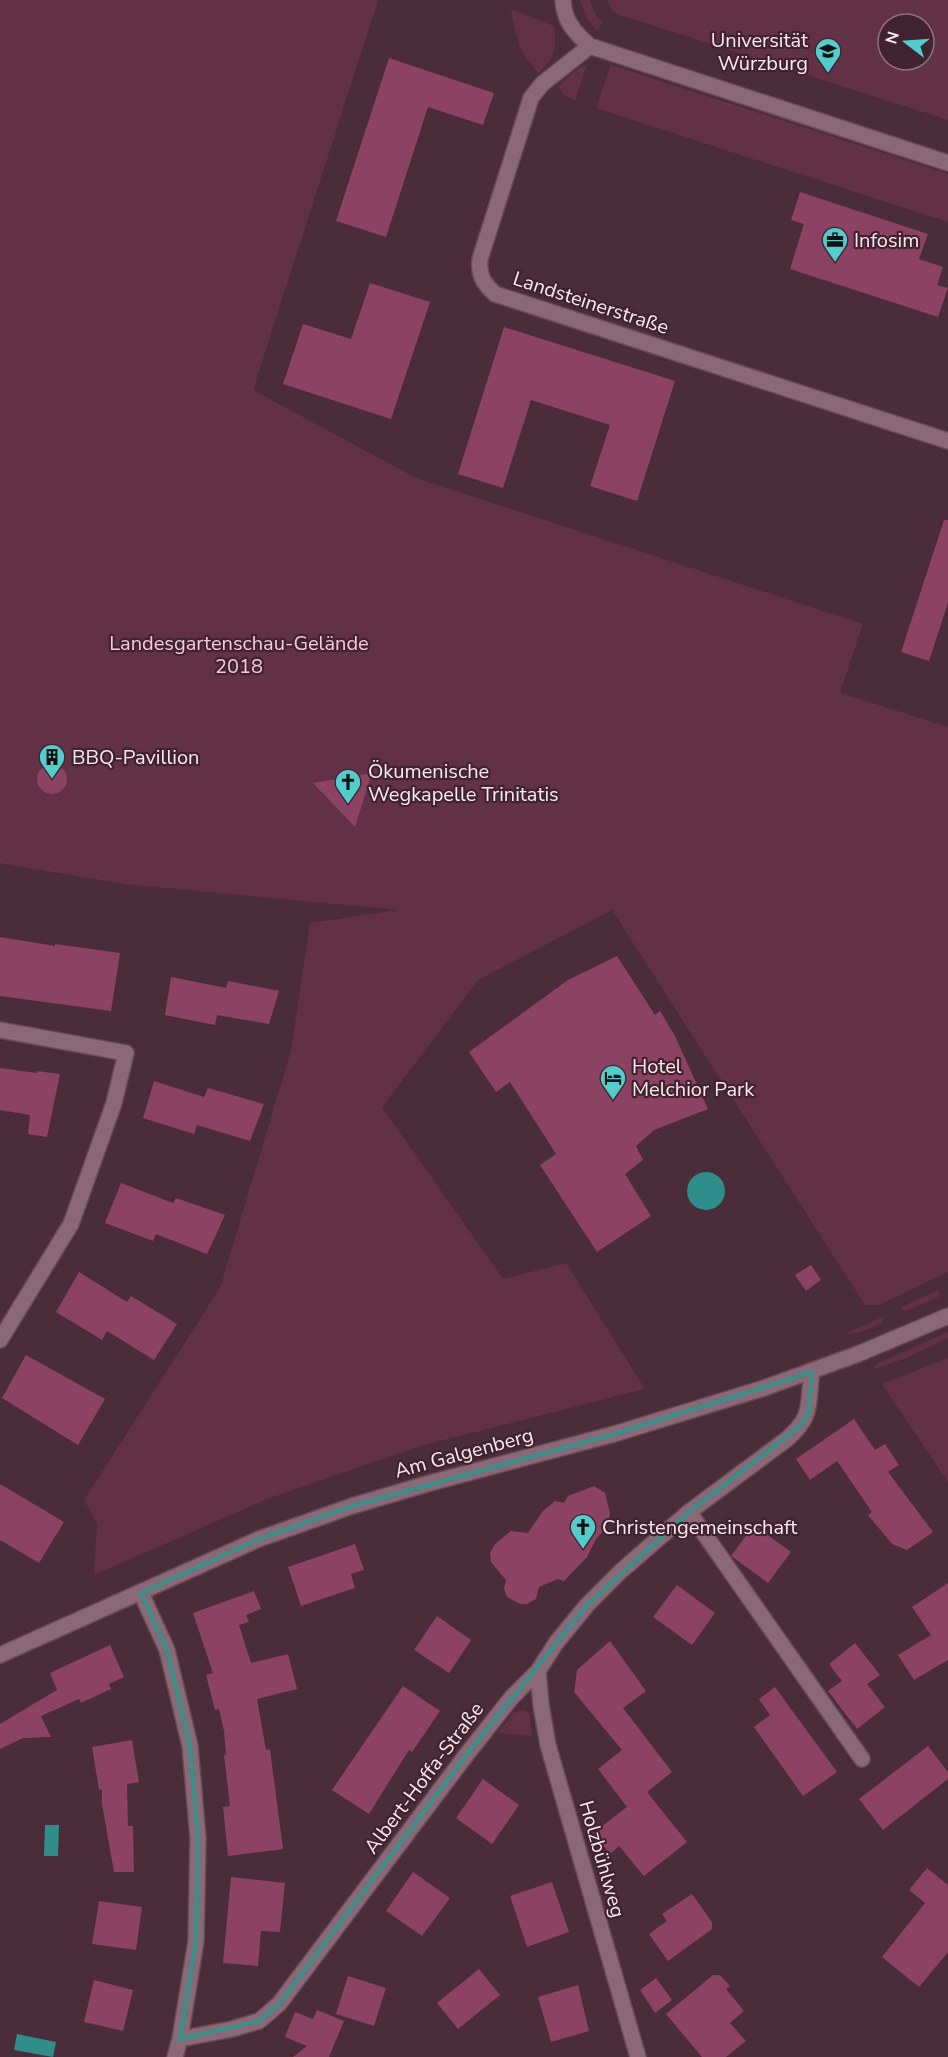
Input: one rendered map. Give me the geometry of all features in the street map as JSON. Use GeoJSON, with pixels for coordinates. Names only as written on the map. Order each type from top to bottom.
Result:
{"type":"FeatureCollection","features":[{"type":"Feature","properties":{"kind":"street"},"geometry":{"type":"LineString","coordinates":[[563,6],[573,31],[590,46],[948,163]]}},
{"type":"Feature","properties":{"kind":"street","name":"Landsteinerstraße"},"geometry":{"type":"LineString","coordinates":[[590,46],[555,73],[531,98],[480,259],[480,272],[487,286],[495,294],[948,441]]}},
{"type":"Feature","properties":{"kind":"street"},"geometry":{"type":"LineString","coordinates":[[0,1030],[126,1053],[114,1103],[71,1224],[0,1340]]}},
{"type":"Feature","properties":{"kind":"street","name":"Am Galgenberg"},"geometry":{"type":"LineString","coordinates":[[0,1655],[259,1539],[352,1506],[614,1434],[764,1388],[812,1372],[948,1316]]}},
{"type":"Feature","properties":{"kind":"street","name":"Albert-Hoffa-Straße"},"geometry":{"type":"LineString","coordinates":[[180,2039],[232,2029],[259,2021],[279,2004],[467,1754],[512,1697],[538,1671],[556,1643],[587,1605],[621,1571],[689,1512],[787,1439],[800,1426],[809,1411],[812,1372]]}},
{"type":"Feature","properties":{"kind":"street"},"geometry":{"type":"LineString","coordinates":[[689,1512],[862,1759]]}},
{"type":"Feature","properties":{"kind":"street"},"geometry":{"type":"LineString","coordinates":[[141,1593],[166,1650],[190,1746],[198,1838],[196,1941],[180,2039],[174,2057]]}},
{"type":"Feature","properties":{"kind":"street","name":"Holzbühlweg"},"geometry":{"type":"LineString","coordinates":[[538,1671],[548,1745],[635,2055]]}},
{"type":"Feature","properties":{"kind":"highlighted area"},"geometry":{"type":"Polygon","coordinates":[[[812,1372],[809,1411],[800,1426],[689,1512],[587,1605],[467,1754],[279,2004],[259,2021],[180,2039],[196,1941],[198,1838],[190,1746],[167,1650],[141,1593],[259,1539],[352,1506],[614,1434],[812,1372]]]}},
{"type":"Feature","properties":{"kind":"green space","name":"Landesgartenschau-Gelände 2018"},"geometry":{"type":"Polygon","coordinates":[[[0,0],[378,0],[253,390],[416,478],[863,624],[840,693],[948,727],[948,1272],[879,1305],[865,1305],[612,910],[478,980],[382,1107],[503,1279],[566,1263],[645,1389],[420,1446],[267,1499],[94,1575],[97,1524],[84,1500],[220,1288],[291,1051],[310,923],[399,910],[125,884],[0,863],[0,0]]]}},
{"type":"Feature","properties":{"kind":"green space"},"geometry":{"type":"Polygon","coordinates":[[[580,0],[590,0],[596,16],[602,22],[598,31],[587,19],[580,0]]]}},
{"type":"Feature","properties":{"kind":"green space"},"geometry":{"type":"Polygon","coordinates":[[[607,0],[948,0],[948,120],[620,15],[612,10],[607,0]]]}},
{"type":"Feature","properties":{"kind":"green space"},"geometry":{"type":"Polygon","coordinates":[[[511,9],[554,26],[554,52],[539,73],[527,59],[519,44],[511,9]]]}},
{"type":"Feature","properties":{"kind":"green space"},"geometry":{"type":"Polygon","coordinates":[[[587,65],[575,101],[564,95],[558,87],[577,69],[587,65]]]}},
{"type":"Feature","properties":{"kind":"green space"},"geometry":{"type":"Polygon","coordinates":[[[611,65],[948,174],[948,222],[596,108],[611,65]]]}},
{"type":"Feature","properties":{"kind":"green space"},"geometry":{"type":"Polygon","coordinates":[[[938,1290],[940,1296],[906,1311],[902,1310],[902,1307],[938,1290]]]}},
{"type":"Feature","properties":{"kind":"green space"},"geometry":{"type":"Polygon","coordinates":[[[883,1317],[882,1323],[864,1331],[855,1334],[846,1333],[883,1317]]]}},
{"type":"Feature","properties":{"kind":"green space"},"geometry":{"type":"Polygon","coordinates":[[[948,1332],[948,1338],[904,1359],[874,1369],[879,1363],[948,1332]]]}},
{"type":"Feature","properties":{"kind":"green space"},"geometry":{"type":"Polygon","coordinates":[[[948,1358],[948,1482],[882,1384],[948,1358]]]}},
{"type":"Feature","properties":{"kind":"green space"},"geometry":{"type":"Polygon","coordinates":[[[525,1710],[529,1714],[532,1733],[530,1736],[500,1733],[499,1731],[514,1712],[525,1710]]]}},
{"type":"Feature","properties":{"kind":"water"},"geometry":{"type":"Polygon","coordinates":[[[706,1172],[719,1178],[725,1191],[719,1204],[706,1210],[693,1204],[687,1191],[693,1178],[706,1172]]]}},
{"type":"Feature","properties":{"kind":"water"},"geometry":{"type":"Polygon","coordinates":[[[45,1825],[59,1825],[58,1856],[44,1856],[45,1825]]]}},
{"type":"Feature","properties":{"kind":"water"},"geometry":{"type":"Polygon","coordinates":[[[17,2034],[56,2042],[53,2057],[14,2050],[17,2034]]]}},
{"type":"Feature","properties":{"kind":"building"},"geometry":{"type":"Polygon","coordinates":[[[389,58],[494,93],[483,125],[428,107],[386,237],[336,221],[389,58]]]}},
{"type":"Feature","properties":{"kind":"building"},"geometry":{"type":"Polygon","coordinates":[[[800,192],[928,234],[919,259],[943,267],[937,285],[948,288],[938,317],[790,269],[804,224],[791,220],[800,192]]]}},
{"type":"Feature","properties":{"kind":"building"},"geometry":{"type":"Polygon","coordinates":[[[370,283],[430,302],[391,419],[283,384],[303,324],[351,339],[370,283]]]}},
{"type":"Feature","properties":{"kind":"building"},"geometry":{"type":"Polygon","coordinates":[[[504,327],[675,381],[637,501],[590,486],[610,425],[531,400],[503,488],[458,474],[504,327]]]}},
{"type":"Feature","properties":{"kind":"building"},"geometry":{"type":"Polygon","coordinates":[[[944,520],[948,520],[948,603],[929,661],[901,652],[944,520]]]}},
{"type":"Feature","properties":{"kind":"building","name":"BBQ-Pavillion"},"geometry":{"type":"Polygon","coordinates":[[[52,764],[63,768],[67,779],[63,790],[52,794],[41,790],[37,779],[41,768],[52,764]]]}},
{"type":"Feature","properties":{"kind":"building","name":"Ökumenische Wegkapelle Trinitatis"},"geometry":{"type":"Polygon","coordinates":[[[372,773],[355,827],[313,783],[372,773]]]}},
{"type":"Feature","properties":{"kind":"building"},"geometry":{"type":"Polygon","coordinates":[[[0,937],[120,953],[111,1011],[0,996],[0,937]]]}},
{"type":"Feature","properties":{"kind":"building","name":"Hotel Melchior Park"},"geometry":{"type":"Polygon","coordinates":[[[617,956],[655,1015],[660,1011],[675,1036],[708,1109],[654,1130],[636,1146],[643,1160],[625,1174],[651,1216],[597,1252],[540,1165],[556,1154],[510,1082],[496,1092],[469,1052],[568,980],[617,956]]]}},
{"type":"Feature","properties":{"kind":"building"},"geometry":{"type":"Polygon","coordinates":[[[171,977],[226,988],[228,981],[279,991],[269,1024],[217,1015],[215,1025],[165,1015],[171,977]]]}},
{"type":"Feature","properties":{"kind":"building"},"geometry":{"type":"Polygon","coordinates":[[[0,1068],[60,1074],[47,1137],[28,1134],[30,1115],[0,1110],[0,1068]]]}},
{"type":"Feature","properties":{"kind":"building"},"geometry":{"type":"Polygon","coordinates":[[[154,1081],[204,1097],[208,1088],[264,1104],[250,1141],[197,1125],[194,1134],[143,1118],[154,1081]]]}},
{"type":"Feature","properties":{"kind":"building"},"geometry":{"type":"Polygon","coordinates":[[[121,1183],[173,1203],[176,1198],[225,1215],[207,1254],[156,1234],[153,1241],[105,1223],[121,1183]]]}},
{"type":"Feature","properties":{"kind":"building"},"geometry":{"type":"Polygon","coordinates":[[[811,1265],[821,1280],[806,1291],[795,1275],[811,1265]]]}},
{"type":"Feature","properties":{"kind":"building"},"geometry":{"type":"Polygon","coordinates":[[[79,1272],[127,1302],[131,1296],[177,1324],[154,1360],[107,1331],[102,1340],[56,1312],[79,1272]]]}},
{"type":"Feature","properties":{"kind":"building"},"geometry":{"type":"Polygon","coordinates":[[[26,1355],[105,1399],[78,1445],[2,1398],[26,1355]]]}},
{"type":"Feature","properties":{"kind":"building"},"geometry":{"type":"Polygon","coordinates":[[[854,1419],[875,1450],[885,1444],[899,1465],[888,1472],[933,1532],[907,1550],[892,1544],[868,1515],[872,1512],[837,1461],[810,1480],[796,1459],[854,1419]]]}},
{"type":"Feature","properties":{"kind":"building"},"geometry":{"type":"Polygon","coordinates":[[[0,1484],[64,1522],[39,1563],[0,1540],[0,1484]]]}},
{"type":"Feature","properties":{"kind":"building"},"geometry":{"type":"Polygon","coordinates":[[[594,1486],[605,1493],[610,1513],[608,1524],[595,1541],[587,1557],[564,1581],[558,1579],[539,1587],[536,1599],[527,1604],[520,1604],[507,1597],[504,1589],[506,1580],[491,1562],[490,1553],[495,1544],[511,1531],[528,1533],[543,1511],[555,1501],[564,1503],[568,1496],[594,1486]]]}},
{"type":"Feature","properties":{"kind":"building"},"geometry":{"type":"Polygon","coordinates":[[[754,1525],[791,1552],[768,1583],[731,1556],[754,1525]]]}},
{"type":"Feature","properties":{"kind":"building"},"geometry":{"type":"Polygon","coordinates":[[[355,1544],[364,1570],[351,1574],[355,1588],[301,1606],[288,1567],[355,1544]]]}},
{"type":"Feature","properties":{"kind":"building"},"geometry":{"type":"Polygon","coordinates":[[[948,1583],[948,1660],[914,1680],[898,1655],[931,1635],[912,1607],[948,1583]]]}},
{"type":"Feature","properties":{"kind":"building"},"geometry":{"type":"Polygon","coordinates":[[[677,1585],[715,1613],[692,1645],[653,1617],[677,1585]]]}},
{"type":"Feature","properties":{"kind":"building"},"geometry":{"type":"Polygon","coordinates":[[[254,1591],[261,1609],[246,1615],[249,1622],[239,1625],[251,1663],[288,1654],[297,1689],[257,1699],[266,1750],[270,1749],[283,1849],[228,1856],[223,1807],[230,1806],[224,1755],[226,1755],[224,1731],[219,1709],[215,1710],[206,1675],[213,1673],[193,1613],[254,1591]]]}},
{"type":"Feature","properties":{"kind":"building"},"geometry":{"type":"Polygon","coordinates":[[[437,1616],[471,1640],[449,1673],[414,1650],[437,1616]]]}},
{"type":"Feature","properties":{"kind":"building"},"geometry":{"type":"Polygon","coordinates":[[[610,1641],[646,1691],[623,1708],[672,1772],[647,1792],[687,1842],[644,1876],[619,1846],[610,1854],[593,1833],[627,1807],[598,1769],[622,1750],[574,1692],[577,1670],[610,1641]]]}},
{"type":"Feature","properties":{"kind":"building"},"geometry":{"type":"Polygon","coordinates":[[[855,1643],[880,1675],[867,1684],[885,1707],[857,1729],[828,1691],[842,1681],[829,1664],[855,1643]]]}},
{"type":"Feature","properties":{"kind":"building"},"geometry":{"type":"Polygon","coordinates":[[[110,1645],[124,1677],[109,1684],[111,1689],[81,1703],[79,1699],[41,1716],[51,1737],[23,1738],[0,1749],[0,1724],[57,1690],[50,1673],[110,1645]]]}},
{"type":"Feature","properties":{"kind":"building"},"geometry":{"type":"Polygon","coordinates":[[[403,1686],[440,1711],[412,1752],[409,1750],[369,1814],[332,1790],[403,1686]]]}},
{"type":"Feature","properties":{"kind":"building"},"geometry":{"type":"Polygon","coordinates":[[[775,1687],[837,1772],[803,1796],[754,1727],[770,1715],[759,1699],[775,1687]]]}},
{"type":"Feature","properties":{"kind":"building"},"geometry":{"type":"Polygon","coordinates":[[[132,1740],[139,1782],[127,1784],[128,1826],[133,1826],[134,1872],[114,1872],[102,1804],[102,1789],[99,1790],[92,1747],[132,1740]]]}},
{"type":"Feature","properties":{"kind":"building"},"geometry":{"type":"Polygon","coordinates":[[[928,1746],[948,1772],[948,1779],[883,1830],[859,1799],[928,1746]]]}},
{"type":"Feature","properties":{"kind":"building"},"geometry":{"type":"Polygon","coordinates":[[[483,1779],[519,1805],[492,1844],[456,1818],[483,1779]]]}},
{"type":"Feature","properties":{"kind":"building"},"geometry":{"type":"Polygon","coordinates":[[[927,1868],[948,1885],[948,1952],[919,1987],[882,1957],[925,1903],[909,1890],[927,1868]]]}},
{"type":"Feature","properties":{"kind":"building"},"geometry":{"type":"Polygon","coordinates":[[[413,1872],[450,1898],[422,1936],[386,1911],[413,1872]]]}},
{"type":"Feature","properties":{"kind":"building"},"geometry":{"type":"Polygon","coordinates":[[[231,1877],[285,1883],[280,1932],[261,1931],[258,1966],[223,1963],[231,1877]]]}},
{"type":"Feature","properties":{"kind":"building"},"geometry":{"type":"Polygon","coordinates":[[[552,1882],[569,1932],[527,1947],[510,1896],[552,1882]]]}},
{"type":"Feature","properties":{"kind":"building"},"geometry":{"type":"Polygon","coordinates":[[[692,1894],[712,1922],[712,1929],[668,1961],[649,1934],[667,1921],[662,1914],[692,1894]]]}},
{"type":"Feature","properties":{"kind":"building"},"geometry":{"type":"Polygon","coordinates":[[[99,1901],[142,1907],[136,1950],[92,1944],[99,1901]]]}},
{"type":"Feature","properties":{"kind":"building"},"geometry":{"type":"Polygon","coordinates":[[[479,1969],[500,1995],[458,2029],[437,2003],[479,1969]]]}},
{"type":"Feature","properties":{"kind":"building"},"geometry":{"type":"Polygon","coordinates":[[[713,1975],[720,1975],[730,1986],[726,1989],[744,2011],[730,2023],[746,2041],[726,2057],[702,2057],[666,2014],[713,1975]]]}},
{"type":"Feature","properties":{"kind":"building"},"geometry":{"type":"Polygon","coordinates":[[[348,1976],[386,1988],[374,2026],[336,2014],[348,1976]]]}},
{"type":"Feature","properties":{"kind":"building"},"geometry":{"type":"Polygon","coordinates":[[[656,1978],[672,2000],[655,2013],[640,1990],[656,1978]]]}},
{"type":"Feature","properties":{"kind":"building"},"geometry":{"type":"Polygon","coordinates":[[[94,1980],[133,1990],[123,2031],[84,2022],[94,1980]]]}},
{"type":"Feature","properties":{"kind":"building"},"geometry":{"type":"Polygon","coordinates":[[[578,1985],[589,2031],[551,2042],[538,1997],[578,1985]]]}},
{"type":"Feature","properties":{"kind":"building"},"geometry":{"type":"Polygon","coordinates":[[[317,2010],[344,2021],[329,2057],[293,2057],[307,2046],[285,2037],[295,2012],[313,2019],[317,2010]]]}},
{"type":"Feature","properties":{"kind":"place","name":"Universität Würzburg"},"geometry":{"type":"Point","coordinates":[828,74]}},
{"type":"Feature","properties":{"kind":"place","name":"Infosim"},"geometry":{"type":"Point","coordinates":[835,263]}},
{"type":"Feature","properties":{"kind":"place","name":"BBQ-Pavillion"},"geometry":{"type":"Point","coordinates":[52,780]}},
{"type":"Feature","properties":{"kind":"place","name":"Ökumenische Wegkapelle Trinitatis"},"geometry":{"type":"Point","coordinates":[348,805]}},
{"type":"Feature","properties":{"kind":"place","name":"Hotel Melchior Park"},"geometry":{"type":"Point","coordinates":[613,1101]}},
{"type":"Feature","properties":{"kind":"place","name":"Christengemeinschaft"},"geometry":{"type":"Point","coordinates":[583,1550]}}]}
